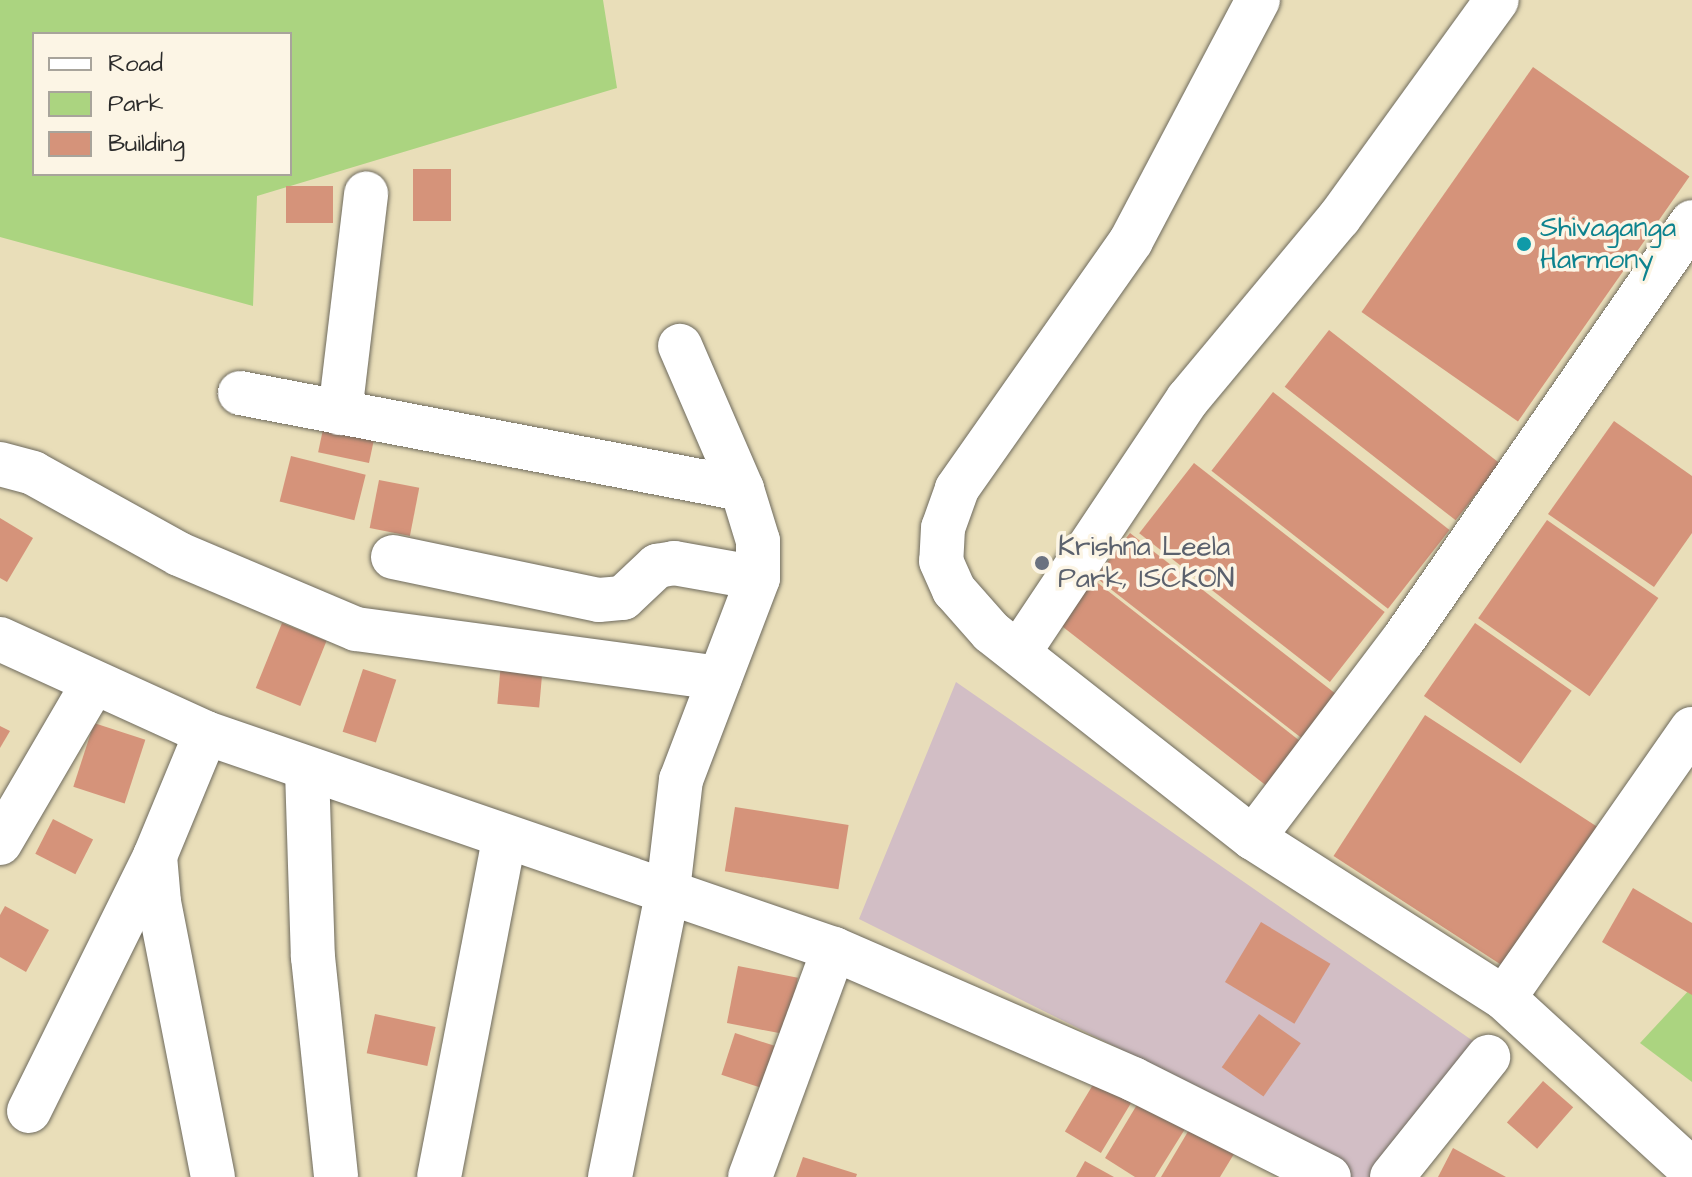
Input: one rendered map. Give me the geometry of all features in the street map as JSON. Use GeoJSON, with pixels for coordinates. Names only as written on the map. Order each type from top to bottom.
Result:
{"type":"FeatureCollection","features":[{"type":"Feature","properties":{"kind":"street"},"geometry":{"type":"LineString","coordinates":[[1258,0],[1131,241],[957,489],[943,528],[941,561],[954,590],[991,632],[1253,838],[1504,998],[1692,1170]]}},
{"type":"Feature","properties":{"kind":"street"},"geometry":{"type":"LineString","coordinates":[[1019,652],[1188,399],[1339,218],[1497,0]]}},
{"type":"Feature","properties":{"kind":"street"},"geometry":{"type":"LineString","coordinates":[[340,413],[366,194]]}},
{"type":"Feature","properties":{"kind":"street"},"geometry":{"type":"LineString","coordinates":[[1253,838],[1403,640],[1692,222]]}},
{"type":"Feature","properties":{"kind":"street"},"geometry":{"type":"LineString","coordinates":[[610,1177],[668,890],[681,780],[758,578],[758,541],[742,489],[680,346]]}},
{"type":"Feature","properties":{"kind":"street"},"geometry":{"type":"LineString","coordinates":[[240,393],[742,489]]}},
{"type":"Feature","properties":{"kind":"street"},"geometry":{"type":"LineString","coordinates":[[0,464],[33,473],[179,554],[356,629],[720,678]]}},
{"type":"Feature","properties":{"kind":"street"},"geometry":{"type":"LineString","coordinates":[[393,557],[599,600],[623,598],[657,566],[674,563],[758,578]]}},
{"type":"Feature","properties":{"kind":"street"},"geometry":{"type":"LineString","coordinates":[[0,639],[206,733],[834,949],[1133,1079],[1268,1163],[1329,1177]]}},
{"type":"Feature","properties":{"kind":"street"},"geometry":{"type":"LineString","coordinates":[[0,843],[93,684]]}},
{"type":"Feature","properties":{"kind":"street"},"geometry":{"type":"LineString","coordinates":[[1504,998],[1692,729]]}},
{"type":"Feature","properties":{"kind":"street"},"geometry":{"type":"LineString","coordinates":[[29,1111],[155,856],[206,733]]}},
{"type":"Feature","properties":{"kind":"street"},"geometry":{"type":"LineString","coordinates":[[307,770],[313,957],[336,1177]]}},
{"type":"Feature","properties":{"kind":"street"},"geometry":{"type":"LineString","coordinates":[[439,1177],[504,838]]}},
{"type":"Feature","properties":{"kind":"street"},"geometry":{"type":"LineString","coordinates":[[155,856],[159,902],[213,1177]]}},
{"type":"Feature","properties":{"kind":"street"},"geometry":{"type":"LineString","coordinates":[[750,1177],[834,949]]}},
{"type":"Feature","properties":{"kind":"street"},"geometry":{"type":"LineString","coordinates":[[1392,1177],[1488,1057]]}},
{"type":"Feature","properties":{"kind":"shaded area"},"geometry":{"type":"Polygon","coordinates":[[[956,682],[1476,1043],[1396,1177],[1344,1177],[1144,1061],[859,919],[956,682]]]}},
{"type":"Feature","properties":{"kind":"green space"},"geometry":{"type":"Polygon","coordinates":[[[0,0],[603,0],[617,88],[257,196],[253,306],[0,237],[0,0]]]}},
{"type":"Feature","properties":{"kind":"green space"},"geometry":{"type":"Polygon","coordinates":[[[1692,987],[1692,1082],[1640,1043],[1692,987]]]}},
{"type":"Feature","properties":{"kind":"building","name":"Shivaganga Harmony"},"geometry":{"type":"Polygon","coordinates":[[[1533,67],[1689,177],[1518,421],[1362,312],[1533,67]]]}},
{"type":"Feature","properties":{"kind":"building"},"geometry":{"type":"Polygon","coordinates":[[[413,169],[451,169],[451,221],[413,221],[413,169]]]}},
{"type":"Feature","properties":{"kind":"building"},"geometry":{"type":"Polygon","coordinates":[[[286,186],[333,186],[333,223],[286,223],[286,186]]]}},
{"type":"Feature","properties":{"kind":"building"},"geometry":{"type":"Polygon","coordinates":[[[1329,330],[1500,464],[1456,520],[1285,387],[1329,330]]]}},
{"type":"Feature","properties":{"kind":"building"},"geometry":{"type":"Polygon","coordinates":[[[1273,392],[1450,530],[1388,609],[1211,471],[1273,392]]]}},
{"type":"Feature","properties":{"kind":"building"},"geometry":{"type":"Polygon","coordinates":[[[325,420],[376,431],[369,463],[318,452],[325,420]]]}},
{"type":"Feature","properties":{"kind":"building"},"geometry":{"type":"Polygon","coordinates":[[[1614,421],[1692,476],[1692,533],[1654,587],[1548,514],[1614,421]]]}},
{"type":"Feature","properties":{"kind":"building"},"geometry":{"type":"Polygon","coordinates":[[[291,456],[366,475],[354,520],[280,502],[291,456]]]}},
{"type":"Feature","properties":{"kind":"building"},"geometry":{"type":"Polygon","coordinates":[[[1194,463],[1385,612],[1330,682],[1139,533],[1194,463]]]}},
{"type":"Feature","properties":{"kind":"building"},"geometry":{"type":"Polygon","coordinates":[[[379,480],[419,488],[410,536],[370,528],[379,480]]]}},
{"type":"Feature","properties":{"kind":"building"},"geometry":{"type":"Polygon","coordinates":[[[0,518],[33,538],[7,582],[0,578],[0,518]]]}},
{"type":"Feature","properties":{"kind":"building"},"geometry":{"type":"Polygon","coordinates":[[[1547,520],[1658,598],[1590,696],[1478,618],[1547,520]]]}},
{"type":"Feature","properties":{"kind":"building"},"geometry":{"type":"Polygon","coordinates":[[[1130,533],[1337,695],[1303,739],[1096,577],[1130,533]]]}},
{"type":"Feature","properties":{"kind":"building"},"geometry":{"type":"Polygon","coordinates":[[[1094,580],[1301,742],[1267,786],[1060,624],[1094,580]]]}},
{"type":"Feature","properties":{"kind":"building"},"geometry":{"type":"Polygon","coordinates":[[[282,623],[327,641],[300,706],[256,688],[282,623]]]}},
{"type":"Feature","properties":{"kind":"building"},"geometry":{"type":"Polygon","coordinates":[[[1475,623],[1572,691],[1521,764],[1424,696],[1475,623]]]}},
{"type":"Feature","properties":{"kind":"building"},"geometry":{"type":"Polygon","coordinates":[[[501,662],[543,666],[539,708],[497,704],[501,662]]]}},
{"type":"Feature","properties":{"kind":"building"},"geometry":{"type":"Polygon","coordinates":[[[363,669],[396,680],[376,743],[343,732],[363,669]]]}},
{"type":"Feature","properties":{"kind":"building"},"geometry":{"type":"Polygon","coordinates":[[[1425,715],[1600,829],[1509,970],[1334,856],[1425,715]]]}},
{"type":"Feature","properties":{"kind":"building"},"geometry":{"type":"Polygon","coordinates":[[[94,723],[145,740],[125,803],[73,787],[94,723]]]}},
{"type":"Feature","properties":{"kind":"building"},"geometry":{"type":"Polygon","coordinates":[[[0,726],[10,731],[0,748],[0,726]]]}},
{"type":"Feature","properties":{"kind":"building"},"geometry":{"type":"Polygon","coordinates":[[[735,807],[849,825],[838,889],[725,871],[735,807]]]}},
{"type":"Feature","properties":{"kind":"building"},"geometry":{"type":"Polygon","coordinates":[[[53,819],[93,839],[75,874],[35,854],[53,819]]]}},
{"type":"Feature","properties":{"kind":"building"},"geometry":{"type":"Polygon","coordinates":[[[1633,888],[1692,923],[1692,995],[1602,942],[1633,888]]]}},
{"type":"Feature","properties":{"kind":"building"},"geometry":{"type":"Polygon","coordinates":[[[5,906],[49,930],[26,972],[0,957],[0,915],[5,906]]]}},
{"type":"Feature","properties":{"kind":"building"},"geometry":{"type":"Polygon","coordinates":[[[1261,922],[1330,964],[1294,1024],[1225,982],[1261,922]]]}},
{"type":"Feature","properties":{"kind":"building"},"geometry":{"type":"Polygon","coordinates":[[[738,966],[798,978],[787,1035],[727,1023],[738,966]]]}},
{"type":"Feature","properties":{"kind":"building"},"geometry":{"type":"Polygon","coordinates":[[[375,1014],[436,1027],[427,1066],[367,1053],[375,1014]]]}},
{"type":"Feature","properties":{"kind":"building"},"geometry":{"type":"Polygon","coordinates":[[[1259,1014],[1301,1043],[1263,1096],[1222,1067],[1259,1014]]]}},
{"type":"Feature","properties":{"kind":"building"},"geometry":{"type":"Polygon","coordinates":[[[735,1033],[777,1047],[763,1088],[721,1075],[735,1033]]]}},
{"type":"Feature","properties":{"kind":"building"},"geometry":{"type":"Polygon","coordinates":[[[1103,1068],[1139,1090],[1101,1153],[1065,1131],[1103,1068]]]}},
{"type":"Feature","properties":{"kind":"building"},"geometry":{"type":"Polygon","coordinates":[[[1543,1081],[1573,1107],[1537,1149],[1507,1123],[1543,1081]]]}},
{"type":"Feature","properties":{"kind":"building"},"geometry":{"type":"Polygon","coordinates":[[[1144,1093],[1190,1121],[1155,1177],[1135,1177],[1105,1158],[1144,1093]]]}},
{"type":"Feature","properties":{"kind":"building"},"geometry":{"type":"Polygon","coordinates":[[[1196,1118],[1240,1144],[1220,1177],[1161,1177],[1196,1118]]]}},
{"type":"Feature","properties":{"kind":"building"},"geometry":{"type":"Polygon","coordinates":[[[1453,1148],[1506,1177],[1438,1177],[1453,1148]]]}},
{"type":"Feature","properties":{"kind":"building"},"geometry":{"type":"Polygon","coordinates":[[[803,1157],[857,1174],[856,1177],[796,1177],[803,1157]]]}},
{"type":"Feature","properties":{"kind":"building"},"geometry":{"type":"Polygon","coordinates":[[[1085,1161],[1114,1177],[1076,1177],[1085,1161]]]}},
{"type":"Feature","properties":{"kind":"place","name":"Shivaganga Harmony"},"geometry":{"type":"Point","coordinates":[1524,244]}},
{"type":"Feature","properties":{"kind":"place","name":"Krishna Leela Park, ISCKON"},"geometry":{"type":"Point","coordinates":[1042,563]}}]}
